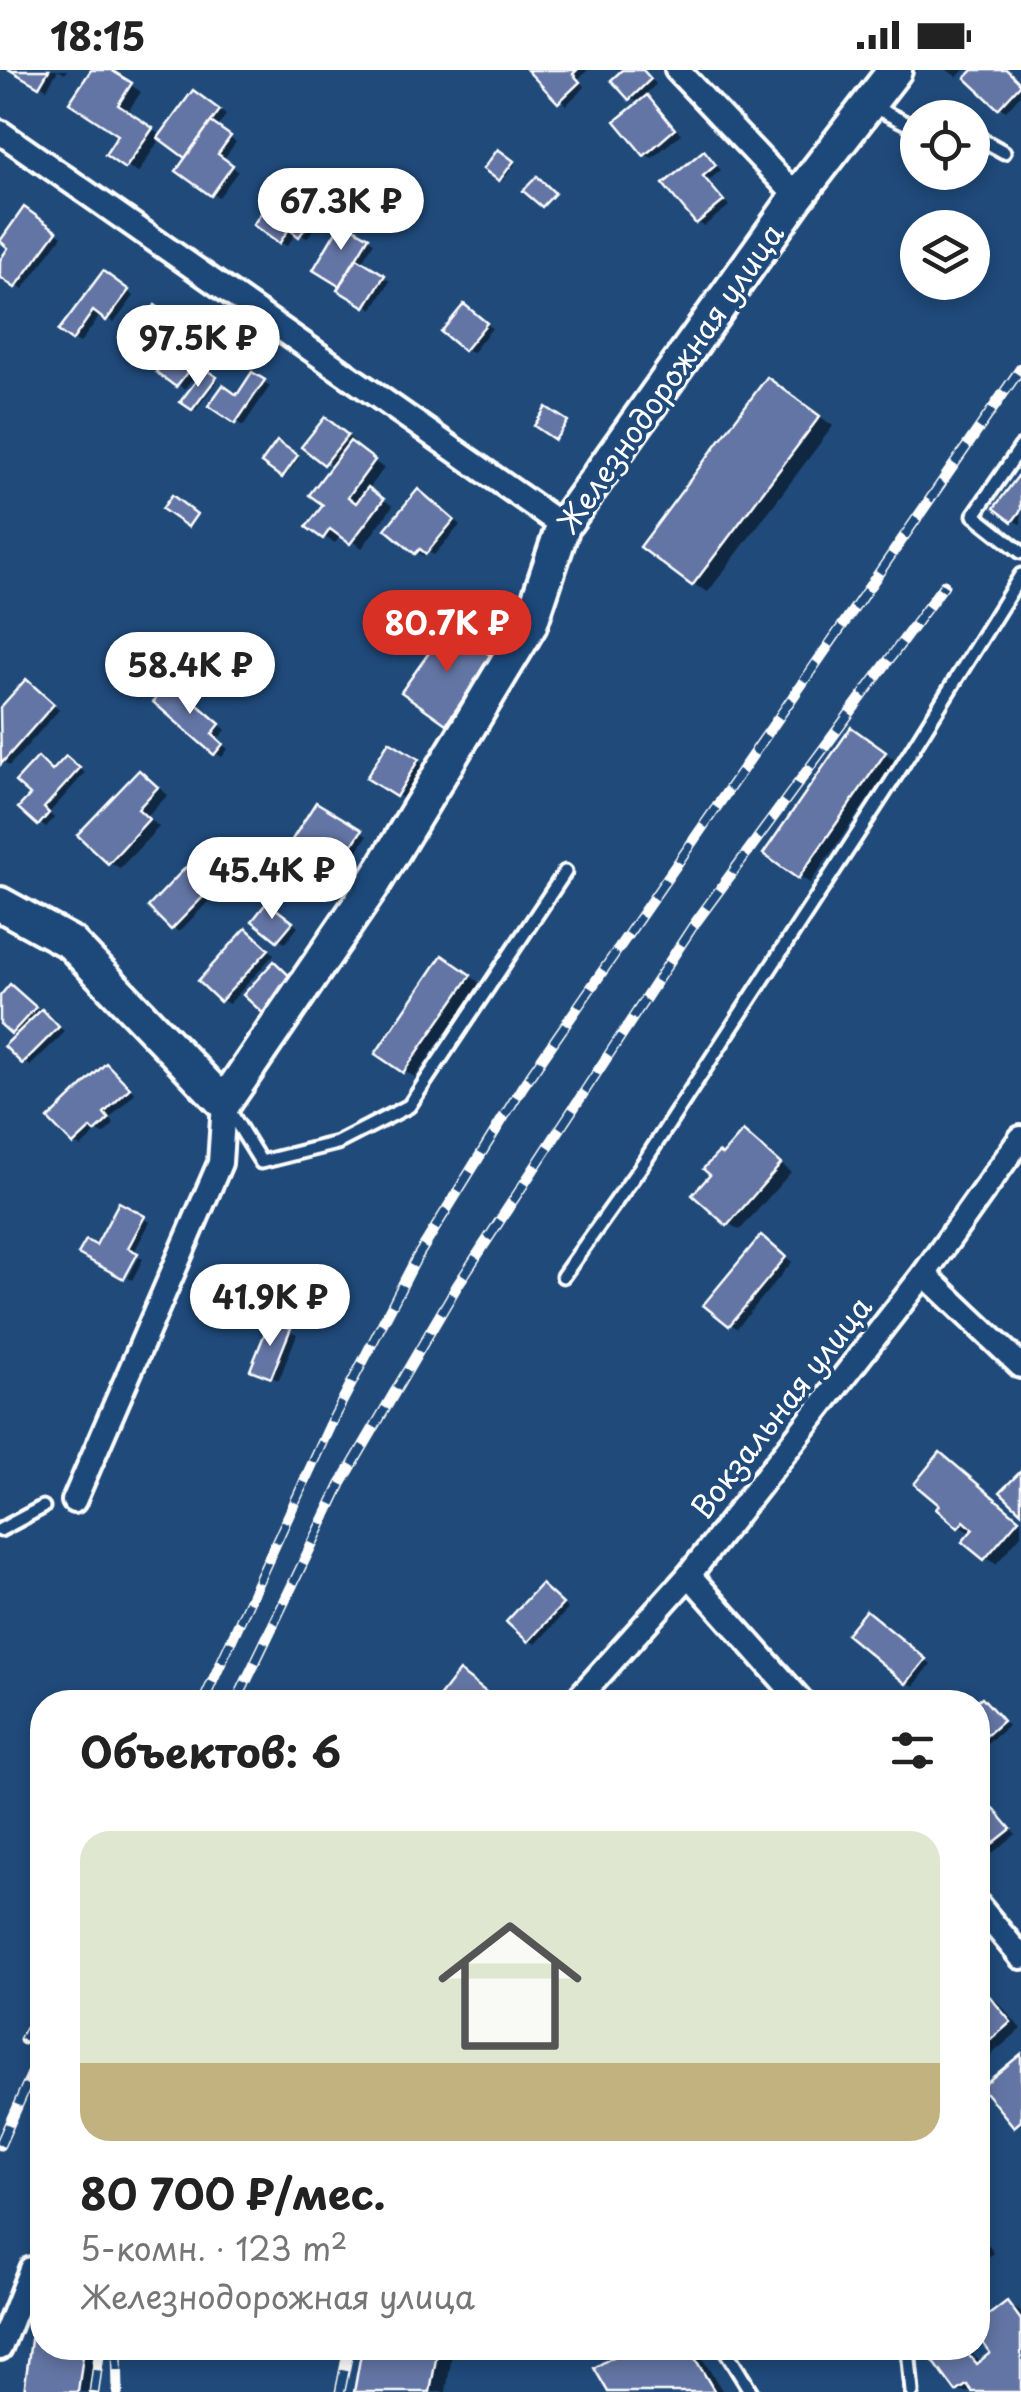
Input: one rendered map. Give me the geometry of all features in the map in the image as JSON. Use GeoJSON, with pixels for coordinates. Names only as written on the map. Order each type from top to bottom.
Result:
{"type":"FeatureCollection","features":[{"type":"Feature","properties":{"kind":"street"},"geometry":{"type":"LineString","coordinates":[[677,70],[797,197]]}},
{"type":"Feature","properties":{"kind":"street","name":"Железнодорожная улица"},"geometry":{"type":"LineString","coordinates":[[224,1103],[373,885],[530,624],[562,526],[797,197],[895,70]]}},
{"type":"Feature","properties":{"kind":"street"},"geometry":{"type":"LineString","coordinates":[[0,132],[562,526]]}},
{"type":"Feature","properties":{"kind":"street"},"geometry":{"type":"LineString","coordinates":[[0,904],[72,943],[224,1103],[220,1163],[74,1500]]}},
{"type":"Feature","properties":{"kind":"street","name":"Вокзальная улица"},"geometry":{"type":"LineString","coordinates":[[586,1690],[689,1575],[924,1274],[1021,1138]]}},
{"type":"Feature","properties":{"kind":"street"},"geometry":{"type":"LineString","coordinates":[[924,1274],[1021,1366]]}},
{"type":"Feature","properties":{"kind":"street"},"geometry":{"type":"LineString","coordinates":[[689,1575],[791,1690]]}},
{"type":"Feature","properties":{"kind":"street"},"geometry":{"type":"LineString","coordinates":[[990,1920],[1021,1958]]}},
{"type":"Feature","properties":{"kind":"street"},"geometry":{"type":"LineString","coordinates":[[0,2348],[30,2272]]}},
{"type":"Feature","properties":{"kind":"lane"},"geometry":{"type":"LineString","coordinates":[[869,104],[900,120]]}},
{"type":"Feature","properties":{"kind":"lane"},"geometry":{"type":"LineString","coordinates":[[990,144],[1004,152]]}},
{"type":"Feature","properties":{"kind":"lane"},"geometry":{"type":"LineString","coordinates":[[1021,448],[974,515],[1021,552]]}},
{"type":"Feature","properties":{"kind":"lane"},"geometry":{"type":"LineString","coordinates":[[563,1276],[642,1165],[900,769],[1021,575]]}},
{"type":"Feature","properties":{"kind":"lane"},"geometry":{"type":"LineString","coordinates":[[224,1103],[261,1162],[337,1144],[409,1106],[565,872]]}},
{"type":"Feature","properties":{"kind":"lane"},"geometry":{"type":"LineString","coordinates":[[0,1530],[42,1507]]}},
{"type":"Feature","properties":{"kind":"lane"},"geometry":{"type":"LineString","coordinates":[[731,2360],[751,2392]]}},
{"type":"Feature","properties":{"kind":"lane"},"geometry":{"type":"LineString","coordinates":[[909,2360],[912,2392]]}},
{"type":"Feature","properties":{"kind":"building"},"geometry":{"type":"Polygon","coordinates":[[[10,70],[49,70],[39,87],[10,70]]]}},
{"type":"Feature","properties":{"kind":"building"},"geometry":{"type":"Polygon","coordinates":[[[91,70],[111,70],[132,83],[118,105],[153,128],[125,169],[105,155],[118,135],[69,103],[91,70]]]}},
{"type":"Feature","properties":{"kind":"building"},"geometry":{"type":"Polygon","coordinates":[[[527,70],[577,70],[573,74],[580,82],[558,103],[527,70]]]}},
{"type":"Feature","properties":{"kind":"building"},"geometry":{"type":"Polygon","coordinates":[[[622,70],[643,70],[651,79],[629,100],[611,80],[622,70]]]}},
{"type":"Feature","properties":{"kind":"building"},"geometry":{"type":"Polygon","coordinates":[[[973,70],[1007,70],[1021,84],[998,109],[965,78],[973,70]]]}},
{"type":"Feature","properties":{"kind":"building"},"geometry":{"type":"Polygon","coordinates":[[[193,90],[220,110],[185,158],[158,138],[193,90]]]}},
{"type":"Feature","properties":{"kind":"building"},"geometry":{"type":"Polygon","coordinates":[[[647,95],[675,129],[644,156],[615,121],[647,95]]]}},
{"type":"Feature","properties":{"kind":"building"},"geometry":{"type":"Polygon","coordinates":[[[211,122],[231,136],[218,154],[233,165],[211,196],[176,171],[211,122]]]}},
{"type":"Feature","properties":{"kind":"building"},"geometry":{"type":"Polygon","coordinates":[[[498,149],[514,161],[499,181],[483,169],[498,149]]]}},
{"type":"Feature","properties":{"kind":"building"},"geometry":{"type":"Polygon","coordinates":[[[704,150],[716,165],[703,176],[724,201],[696,224],[663,184],[704,150]]]}},
{"type":"Feature","properties":{"kind":"building"},"geometry":{"type":"Polygon","coordinates":[[[537,176],[555,193],[542,207],[523,191],[537,176]]]}},
{"type":"Feature","properties":{"kind":"building"},"geometry":{"type":"Polygon","coordinates":[[[296,192],[319,209],[299,237],[289,229],[279,244],[253,225],[269,202],[282,211],[296,192]]]}},
{"type":"Feature","properties":{"kind":"building"},"geometry":{"type":"Polygon","coordinates":[[[24,207],[57,231],[15,288],[0,277],[0,260],[8,248],[0,241],[24,207]]]}},
{"type":"Feature","properties":{"kind":"building"},"geometry":{"type":"Polygon","coordinates":[[[342,221],[369,237],[339,286],[313,270],[342,221]]]}},
{"type":"Feature","properties":{"kind":"building"},"geometry":{"type":"Polygon","coordinates":[[[357,258],[385,275],[365,307],[337,290],[357,258]]]}},
{"type":"Feature","properties":{"kind":"building"},"geometry":{"type":"Polygon","coordinates":[[[103,271],[129,290],[106,321],[93,311],[72,341],[58,331],[103,271]]]}},
{"type":"Feature","properties":{"kind":"building"},"geometry":{"type":"Polygon","coordinates":[[[464,304],[487,323],[464,351],[441,332],[464,304]]]}},
{"type":"Feature","properties":{"kind":"building"},"geometry":{"type":"Polygon","coordinates":[[[155,305],[185,327],[156,369],[126,348],[155,305]]]}},
{"type":"Feature","properties":{"kind":"building"},"geometry":{"type":"Polygon","coordinates":[[[175,347],[195,362],[176,387],[156,372],[175,347]]]}},
{"type":"Feature","properties":{"kind":"building"},"geometry":{"type":"Polygon","coordinates":[[[205,369],[217,377],[192,410],[180,402],[205,369]]]}},
{"type":"Feature","properties":{"kind":"building"},"geometry":{"type":"Polygon","coordinates":[[[252,372],[265,380],[235,424],[208,406],[223,385],[237,395],[252,372]]]}},
{"type":"Feature","properties":{"kind":"building"},"geometry":{"type":"Polygon","coordinates":[[[767,377],[820,416],[692,586],[640,547],[767,377]]]}},
{"type":"Feature","properties":{"kind":"building"},"geometry":{"type":"Polygon","coordinates":[[[546,407],[568,421],[555,440],[534,426],[546,407]]]}},
{"type":"Feature","properties":{"kind":"building"},"geometry":{"type":"Polygon","coordinates":[[[325,417],[348,435],[324,465],[301,447],[325,417]]]}},
{"type":"Feature","properties":{"kind":"building"},"geometry":{"type":"Polygon","coordinates":[[[277,441],[298,455],[282,478],[261,463],[277,441]]]}},
{"type":"Feature","properties":{"kind":"building"},"geometry":{"type":"Polygon","coordinates":[[[350,441],[375,460],[348,497],[356,503],[368,487],[384,499],[350,544],[330,529],[323,539],[306,527],[323,505],[309,495],[350,441]]]}},
{"type":"Feature","properties":{"kind":"building"},"geometry":{"type":"Polygon","coordinates":[[[1021,472],[1021,510],[1012,522],[994,508],[1021,472]]]}},
{"type":"Feature","properties":{"kind":"building"},"geometry":{"type":"Polygon","coordinates":[[[418,489],[454,520],[426,554],[420,549],[415,554],[385,529],[418,489]]]}},
{"type":"Feature","properties":{"kind":"building"},"geometry":{"type":"Polygon","coordinates":[[[172,495],[197,514],[188,527],[162,509],[172,495]]]}},
{"type":"Feature","properties":{"kind":"building"},"geometry":{"type":"Polygon","coordinates":[[[448,626],[493,657],[446,724],[401,692],[448,626]]]}},
{"type":"Feature","properties":{"kind":"building"},"geometry":{"type":"Polygon","coordinates":[[[26,679],[54,704],[1,764],[0,708],[26,679]]]}},
{"type":"Feature","properties":{"kind":"building"},"geometry":{"type":"Polygon","coordinates":[[[171,682],[220,724],[212,734],[223,744],[214,755],[153,702],[171,682]]]}},
{"type":"Feature","properties":{"kind":"building"},"geometry":{"type":"Polygon","coordinates":[[[851,727],[886,752],[798,879],[763,854],[851,727]]]}},
{"type":"Feature","properties":{"kind":"building"},"geometry":{"type":"Polygon","coordinates":[[[389,741],[419,759],[396,797],[366,778],[389,741]]]}},
{"type":"Feature","properties":{"kind":"building"},"geometry":{"type":"Polygon","coordinates":[[[66,756],[80,768],[44,808],[49,813],[38,826],[18,808],[30,795],[15,782],[38,757],[52,771],[66,756]]]}},
{"type":"Feature","properties":{"kind":"building"},"geometry":{"type":"Polygon","coordinates":[[[139,770],[158,787],[138,809],[149,819],[108,864],[77,835],[139,770]]]}},
{"type":"Feature","properties":{"kind":"building"},"geometry":{"type":"Polygon","coordinates":[[[316,802],[362,830],[338,867],[313,848],[306,857],[288,846],[316,802]]]}},
{"type":"Feature","properties":{"kind":"building"},"geometry":{"type":"Polygon","coordinates":[[[207,845],[231,868],[171,930],[148,907],[207,845]]]}},
{"type":"Feature","properties":{"kind":"building"},"geometry":{"type":"Polygon","coordinates":[[[267,902],[293,922],[277,941],[252,921],[267,902]]]}},
{"type":"Feature","properties":{"kind":"building"},"geometry":{"type":"Polygon","coordinates":[[[246,928],[269,949],[220,1002],[198,981],[246,928]]]}},
{"type":"Feature","properties":{"kind":"building"},"geometry":{"type":"Polygon","coordinates":[[[442,955],[471,975],[403,1073],[375,1054],[442,955]]]}},
{"type":"Feature","properties":{"kind":"building"},"geometry":{"type":"Polygon","coordinates":[[[274,961],[298,984],[267,1017],[243,995],[274,961]]]}},
{"type":"Feature","properties":{"kind":"building"},"geometry":{"type":"Polygon","coordinates":[[[10,984],[36,1007],[11,1034],[0,1024],[0,996],[10,984]]]}},
{"type":"Feature","properties":{"kind":"building"},"geometry":{"type":"Polygon","coordinates":[[[42,1009],[59,1027],[22,1064],[4,1046],[42,1009]]]}},
{"type":"Feature","properties":{"kind":"building"},"geometry":{"type":"Polygon","coordinates":[[[106,1063],[130,1088],[104,1113],[109,1119],[95,1132],[91,1128],[73,1145],[48,1119],[106,1063]]]}},
{"type":"Feature","properties":{"kind":"building"},"geometry":{"type":"Polygon","coordinates":[[[743,1131],[781,1164],[727,1226],[692,1195],[710,1175],[703,1169],[743,1131]]]}},
{"type":"Feature","properties":{"kind":"building"},"geometry":{"type":"Polygon","coordinates":[[[119,1202],[145,1216],[128,1248],[138,1253],[124,1279],[78,1254],[86,1240],[96,1245],[119,1202]]]}},
{"type":"Feature","properties":{"kind":"building"},"geometry":{"type":"Polygon","coordinates":[[[761,1235],[786,1257],[729,1326],[703,1305],[761,1235]]]}},
{"type":"Feature","properties":{"kind":"building"},"geometry":{"type":"Polygon","coordinates":[[[270,1320],[291,1328],[271,1378],[250,1370],[270,1320]]]}},
{"type":"Feature","properties":{"kind":"building"},"geometry":{"type":"Polygon","coordinates":[[[940,1452],[1019,1519],[984,1560],[962,1542],[973,1529],[964,1521],[958,1528],[914,1484],[940,1452]]]}},
{"type":"Feature","properties":{"kind":"building"},"geometry":{"type":"Polygon","coordinates":[[[1021,1471],[1021,1512],[1000,1492],[1021,1471]]]}},
{"type":"Feature","properties":{"kind":"building"},"geometry":{"type":"Polygon","coordinates":[[[541,1584],[563,1604],[528,1642],[506,1622],[541,1584]]]}},
{"type":"Feature","properties":{"kind":"building"},"geometry":{"type":"Polygon","coordinates":[[[866,1610],[926,1659],[906,1684],[846,1634],[866,1610]]]}},
{"type":"Feature","properties":{"kind":"building"},"geometry":{"type":"Polygon","coordinates":[[[459,1671],[483,1690],[444,1690],[459,1671]]]}},
{"type":"Feature","properties":{"kind":"building"},"geometry":{"type":"Polygon","coordinates":[[[990,1706],[1003,1721],[990,1732],[990,1706]]]}},
{"type":"Feature","properties":{"kind":"building"},"geometry":{"type":"Polygon","coordinates":[[[993,1808],[1011,1829],[990,1846],[993,1808]]]}},
{"type":"Feature","properties":{"kind":"building"},"geometry":{"type":"Polygon","coordinates":[[[990,1997],[1011,2022],[990,2040],[990,1997]]]}},
{"type":"Feature","properties":{"kind":"building"},"geometry":{"type":"Polygon","coordinates":[[[1021,2054],[1021,2121],[1014,2127],[990,2098],[990,2080],[1021,2054]]]}},
{"type":"Feature","properties":{"kind":"building"},"geometry":{"type":"Polygon","coordinates":[[[1007,2301],[1021,2320],[1021,2392],[972,2392],[967,2385],[956,2392],[932,2360],[973,2360],[976,2364],[990,2360],[990,2314],[1007,2301]]]}},
{"type":"Feature","properties":{"kind":"building"},"geometry":{"type":"Polygon","coordinates":[[[30,2347],[30,2360],[82,2360],[78,2392],[24,2392],[30,2347]]]}},
{"type":"Feature","properties":{"kind":"building"},"geometry":{"type":"Polygon","coordinates":[[[360,2360],[436,2360],[430,2392],[354,2392],[360,2360]]]}},
{"type":"Feature","properties":{"kind":"building"},"geometry":{"type":"Polygon","coordinates":[[[608,2360],[696,2360],[715,2392],[608,2392],[594,2368],[608,2360]]]}},
{"type":"Feature","properties":{"kind":"railway"},"geometry":{"type":"LineString","coordinates":[[209,1690],[333,1419],[416,1259],[523,1086],[1021,368]]}},
{"type":"Feature","properties":{"kind":"railway"},"geometry":{"type":"LineString","coordinates":[[242,1690],[341,1484],[457,1286],[693,926],[944,585]]}},
{"type":"Feature","properties":{"kind":"railway"},"geometry":{"type":"LineString","coordinates":[[24,2040],[30,2029]]}},
{"type":"Feature","properties":{"kind":"railway"},"geometry":{"type":"LineString","coordinates":[[0,2145],[30,2078]]}},
{"type":"Feature","properties":{"kind":"railway"},"geometry":{"type":"LineString","coordinates":[[94,2392],[98,2360]]}},
{"type":"Feature","properties":{"kind":"railway"},"geometry":{"type":"LineString","coordinates":[[117,2360],[118,2392]]}},
{"type":"Feature","properties":{"kind":"railway"},"geometry":{"type":"LineString","coordinates":[[340,2392],[347,2360]]}}]}
